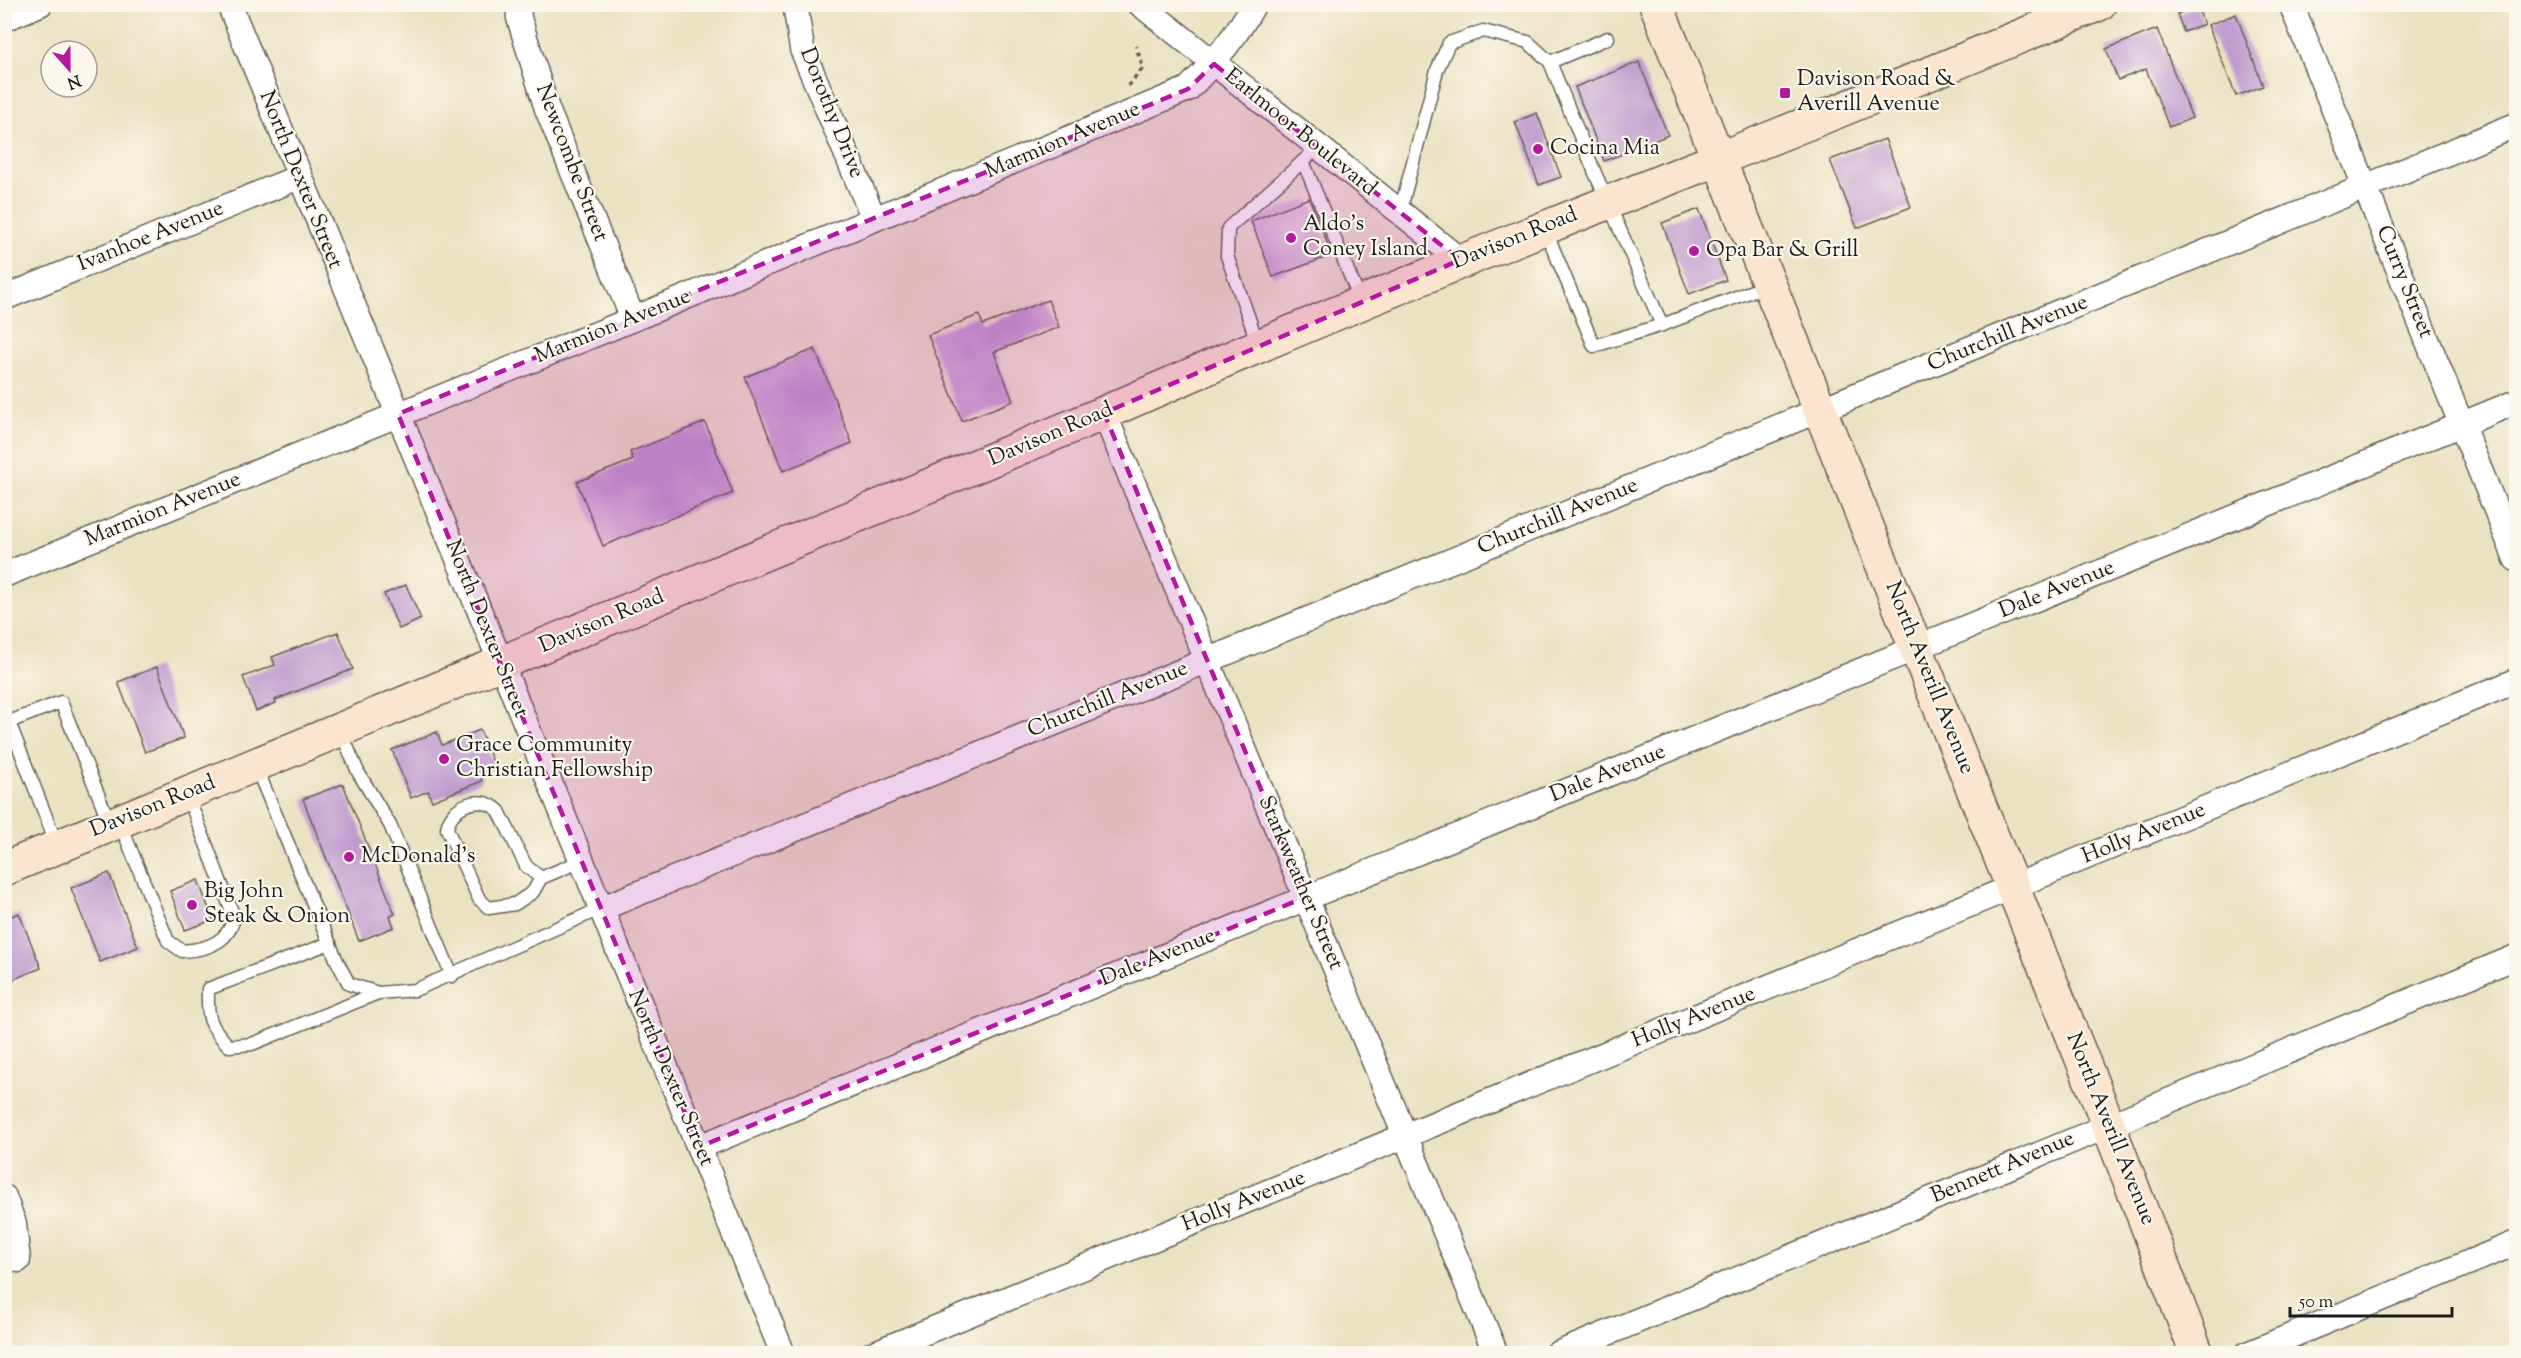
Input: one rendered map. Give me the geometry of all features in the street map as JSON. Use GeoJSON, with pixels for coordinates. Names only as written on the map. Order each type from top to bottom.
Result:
{"type":"FeatureCollection","features":[{"type":"Feature","properties":{"kind":"main road","name":"North Averill Avenue"},"geometry":{"type":"LineString","coordinates":[[1656,4],[1917,647],[2197,1353]]}},
{"type":"Feature","properties":{"kind":"main road","name":"Davison Road"},"geometry":{"type":"LineString","coordinates":[[4,869],[1104,413],[1258,344],[1460,260],[1720,158],[2099,4]]}},
{"type":"Feature","properties":{"kind":"street"},"geometry":{"type":"LineString","coordinates":[[4,19],[40,4]]}},
{"type":"Feature","properties":{"kind":"street","name":"North Dexter Street"},"geometry":{"type":"LineString","coordinates":[[229,4],[298,177],[501,663],[783,1353]]}},
{"type":"Feature","properties":{"kind":"street","name":"Newcombe Street"},"geometry":{"type":"LineString","coordinates":[[518,4],[519,18],[548,109],[633,319]]}},
{"type":"Feature","properties":{"kind":"street","name":"Dorothy Drive"},"geometry":{"type":"LineString","coordinates":[[795,4],[802,49],[874,219]]}},
{"type":"Feature","properties":{"kind":"street","name":"Earlmoor Boulevard"},"geometry":{"type":"LineString","coordinates":[[1140,4],[1214,63],[1311,154],[1400,212],[1460,260]]}},
{"type":"Feature","properties":{"kind":"street","name":"Marmion Avenue"},"geometry":{"type":"LineString","coordinates":[[4,575],[633,319],[1188,89],[1214,63],[1239,32],[1254,4]]}},
{"type":"Feature","properties":{"kind":"street","name":"Curry Street"},"geometry":{"type":"LineString","coordinates":[[2291,4],[2517,559]]}},
{"type":"Feature","properties":{"kind":"street","name":"Churchill Avenue"},"geometry":{"type":"LineString","coordinates":[[600,909],[2517,125]]}},
{"type":"Feature","properties":{"kind":"street","name":"Ivanhoe Avenue"},"geometry":{"type":"LineString","coordinates":[[4,298],[298,177]]}},
{"type":"Feature","properties":{"kind":"street","name":"Dale Avenue"},"geometry":{"type":"LineString","coordinates":[[699,1146],[2517,402]]}},
{"type":"Feature","properties":{"kind":"street","name":"Starkweather Street"},"geometry":{"type":"LineString","coordinates":[[1104,413],[1496,1353]]}},
{"type":"Feature","properties":{"kind":"street","name":"Holly Avenue"},"geometry":{"type":"LineString","coordinates":[[872,1353],[2517,681]]}},
{"type":"Feature","properties":{"kind":"street","name":"Bennett Avenue"},"geometry":{"type":"LineString","coordinates":[[1557,1353],[2517,957]]}},
{"type":"Feature","properties":{"kind":"street"},"geometry":{"type":"LineString","coordinates":[[4,1197],[14,1224],[11,1263]]}},
{"type":"Feature","properties":{"kind":"street"},"geometry":{"type":"LineString","coordinates":[[2247,1353],[2517,1244]]}},
{"type":"Feature","properties":{"kind":"lane"},"geometry":{"type":"LineString","coordinates":[[1400,212],[1437,70],[1449,44],[1483,31],[1528,42],[1550,62],[1595,173],[1662,325]]}},
{"type":"Feature","properties":{"kind":"lane"},"geometry":{"type":"LineString","coordinates":[[1550,62],[1608,38]]}},
{"type":"Feature","properties":{"kind":"lane"},"geometry":{"type":"LineString","coordinates":[[1258,344],[1227,256],[1228,228],[1311,154],[1361,302]]}},
{"type":"Feature","properties":{"kind":"lane"},"geometry":{"type":"LineString","coordinates":[[1544,227],[1594,346],[1662,325],[1770,284]]}},
{"type":"Feature","properties":{"kind":"lane"},"geometry":{"type":"LineString","coordinates":[[58,847],[9,722],[61,702],[168,941],[182,951],[202,950],[221,939],[232,927],[234,917],[186,794]]}},
{"type":"Feature","properties":{"kind":"lane"},"geometry":{"type":"LineString","coordinates":[[340,730],[358,772],[390,825],[452,976]]}},
{"type":"Feature","properties":{"kind":"lane"},"geometry":{"type":"LineString","coordinates":[[256,765],[349,984],[378,993]]}},
{"type":"Feature","properties":{"kind":"lane"},"geometry":{"type":"LineString","coordinates":[[541,878],[526,866],[499,811],[492,804],[483,801],[472,803],[458,808],[449,817],[447,829],[479,899],[489,908],[515,904],[533,892],[541,878],[581,861]]}},
{"type":"Feature","properties":{"kind":"lane"},"geometry":{"type":"LineString","coordinates":[[330,943],[208,989],[207,1013],[218,1034],[229,1046],[252,1044],[378,993],[415,990],[452,976],[600,909]]}},
{"type":"Feature","properties":{"kind":"path"},"geometry":{"type":"LineString","coordinates":[[1128,86],[1143,68],[1136,46]]}},
{"type":"Feature","properties":{"kind":"highlighted area"},"geometry":{"type":"Polygon","coordinates":[[[1214,64],[1460,260],[1104,413],[1306,897],[699,1147],[398,414],[1188,89],[1214,64]]]}},
{"type":"Feature","properties":{"kind":"building"},"geometry":{"type":"Polygon","coordinates":[[[2197,6],[2204,24],[2184,32],[2177,14],[2197,6]]]}},
{"type":"Feature","properties":{"kind":"building"},"geometry":{"type":"Polygon","coordinates":[[[2236,14],[2263,86],[2236,96],[2208,25],[2236,14]]]}},
{"type":"Feature","properties":{"kind":"building"},"geometry":{"type":"Polygon","coordinates":[[[2157,29],[2192,118],[2169,127],[2146,69],[2118,80],[2106,49],[2157,29]]]}},
{"type":"Feature","properties":{"kind":"building"},"geometry":{"type":"Polygon","coordinates":[[[1639,62],[1668,135],[1604,161],[1575,87],[1639,62]]]}},
{"type":"Feature","properties":{"kind":"building","name":"Cocina Mia"},"geometry":{"type":"Polygon","coordinates":[[[1537,113],[1561,177],[1539,185],[1515,122],[1537,113]]]}},
{"type":"Feature","properties":{"kind":"building"},"geometry":{"type":"Polygon","coordinates":[[[1885,139],[1911,207],[1857,228],[1830,160],[1885,139]]]}},
{"type":"Feature","properties":{"kind":"building","name":"Aldo's Coney Island"},"geometry":{"type":"Polygon","coordinates":[[[1309,198],[1332,255],[1273,277],[1251,221],[1309,198]]]}},
{"type":"Feature","properties":{"kind":"building","name":"Opa Bar & Grill"},"geometry":{"type":"Polygon","coordinates":[[[1699,209],[1726,280],[1689,294],[1662,223],[1699,209]]]}},
{"type":"Feature","properties":{"kind":"building"},"geometry":{"type":"Polygon","coordinates":[[[1048,300],[1059,327],[994,352],[1013,401],[962,421],[928,335],[979,315],[983,325],[1048,300]]]}},
{"type":"Feature","properties":{"kind":"building"},"geometry":{"type":"Polygon","coordinates":[[[815,349],[852,443],[783,471],[745,377],[815,349]]]}},
{"type":"Feature","properties":{"kind":"building"},"geometry":{"type":"Polygon","coordinates":[[[705,422],[733,493],[603,546],[577,482],[633,460],[630,452],[705,422]]]}},
{"type":"Feature","properties":{"kind":"building"},"geometry":{"type":"Polygon","coordinates":[[[406,585],[421,619],[399,629],[384,594],[406,585]]]}},
{"type":"Feature","properties":{"kind":"building"},"geometry":{"type":"Polygon","coordinates":[[[338,632],[353,669],[275,700],[276,703],[256,711],[243,677],[275,665],[272,657],[338,632]]]}},
{"type":"Feature","properties":{"kind":"building"},"geometry":{"type":"Polygon","coordinates":[[[157,667],[184,738],[145,752],[118,682],[157,667]]]}},
{"type":"Feature","properties":{"kind":"building","name":"Grace Community Christian Fellowship"},"geometry":{"type":"Polygon","coordinates":[[[480,730],[495,767],[480,774],[482,781],[432,801],[428,791],[411,798],[392,750],[437,732],[442,745],[480,730]]]}},
{"type":"Feature","properties":{"kind":"building","name":"McDonald's"},"geometry":{"type":"Polygon","coordinates":[[[343,784],[395,914],[390,916],[394,927],[359,941],[303,799],[343,784]]]}},
{"type":"Feature","properties":{"kind":"building"},"geometry":{"type":"Polygon","coordinates":[[[109,873],[138,947],[100,962],[71,888],[109,873]]]}},
{"type":"Feature","properties":{"kind":"building","name":"Big John Steak & Onion"},"geometry":{"type":"Polygon","coordinates":[[[198,880],[213,920],[185,930],[170,891],[198,880]]]}},
{"type":"Feature","properties":{"kind":"building"},"geometry":{"type":"Polygon","coordinates":[[[19,913],[41,968],[4,983],[4,919],[19,913]]]}},
{"type":"Feature","properties":{"kind":"place","name":"Davison Road & Averill Avenue"},"geometry":{"type":"Point","coordinates":[1785,93]}},
{"type":"Feature","properties":{"kind":"place","name":"Cocina Mia"},"geometry":{"type":"Point","coordinates":[1538,149]}},
{"type":"Feature","properties":{"kind":"place","name":"Aldo's Coney Island"},"geometry":{"type":"Point","coordinates":[1291,238]}},
{"type":"Feature","properties":{"kind":"place","name":"Opa Bar & Grill"},"geometry":{"type":"Point","coordinates":[1694,251]}},
{"type":"Feature","properties":{"kind":"place","name":"Grace Community Christian Fellowship"},"geometry":{"type":"Point","coordinates":[444,759]}},
{"type":"Feature","properties":{"kind":"place","name":"McDonald's"},"geometry":{"type":"Point","coordinates":[349,857]}},
{"type":"Feature","properties":{"kind":"place","name":"Big John Steak & Onion"},"geometry":{"type":"Point","coordinates":[192,905]}}]}
